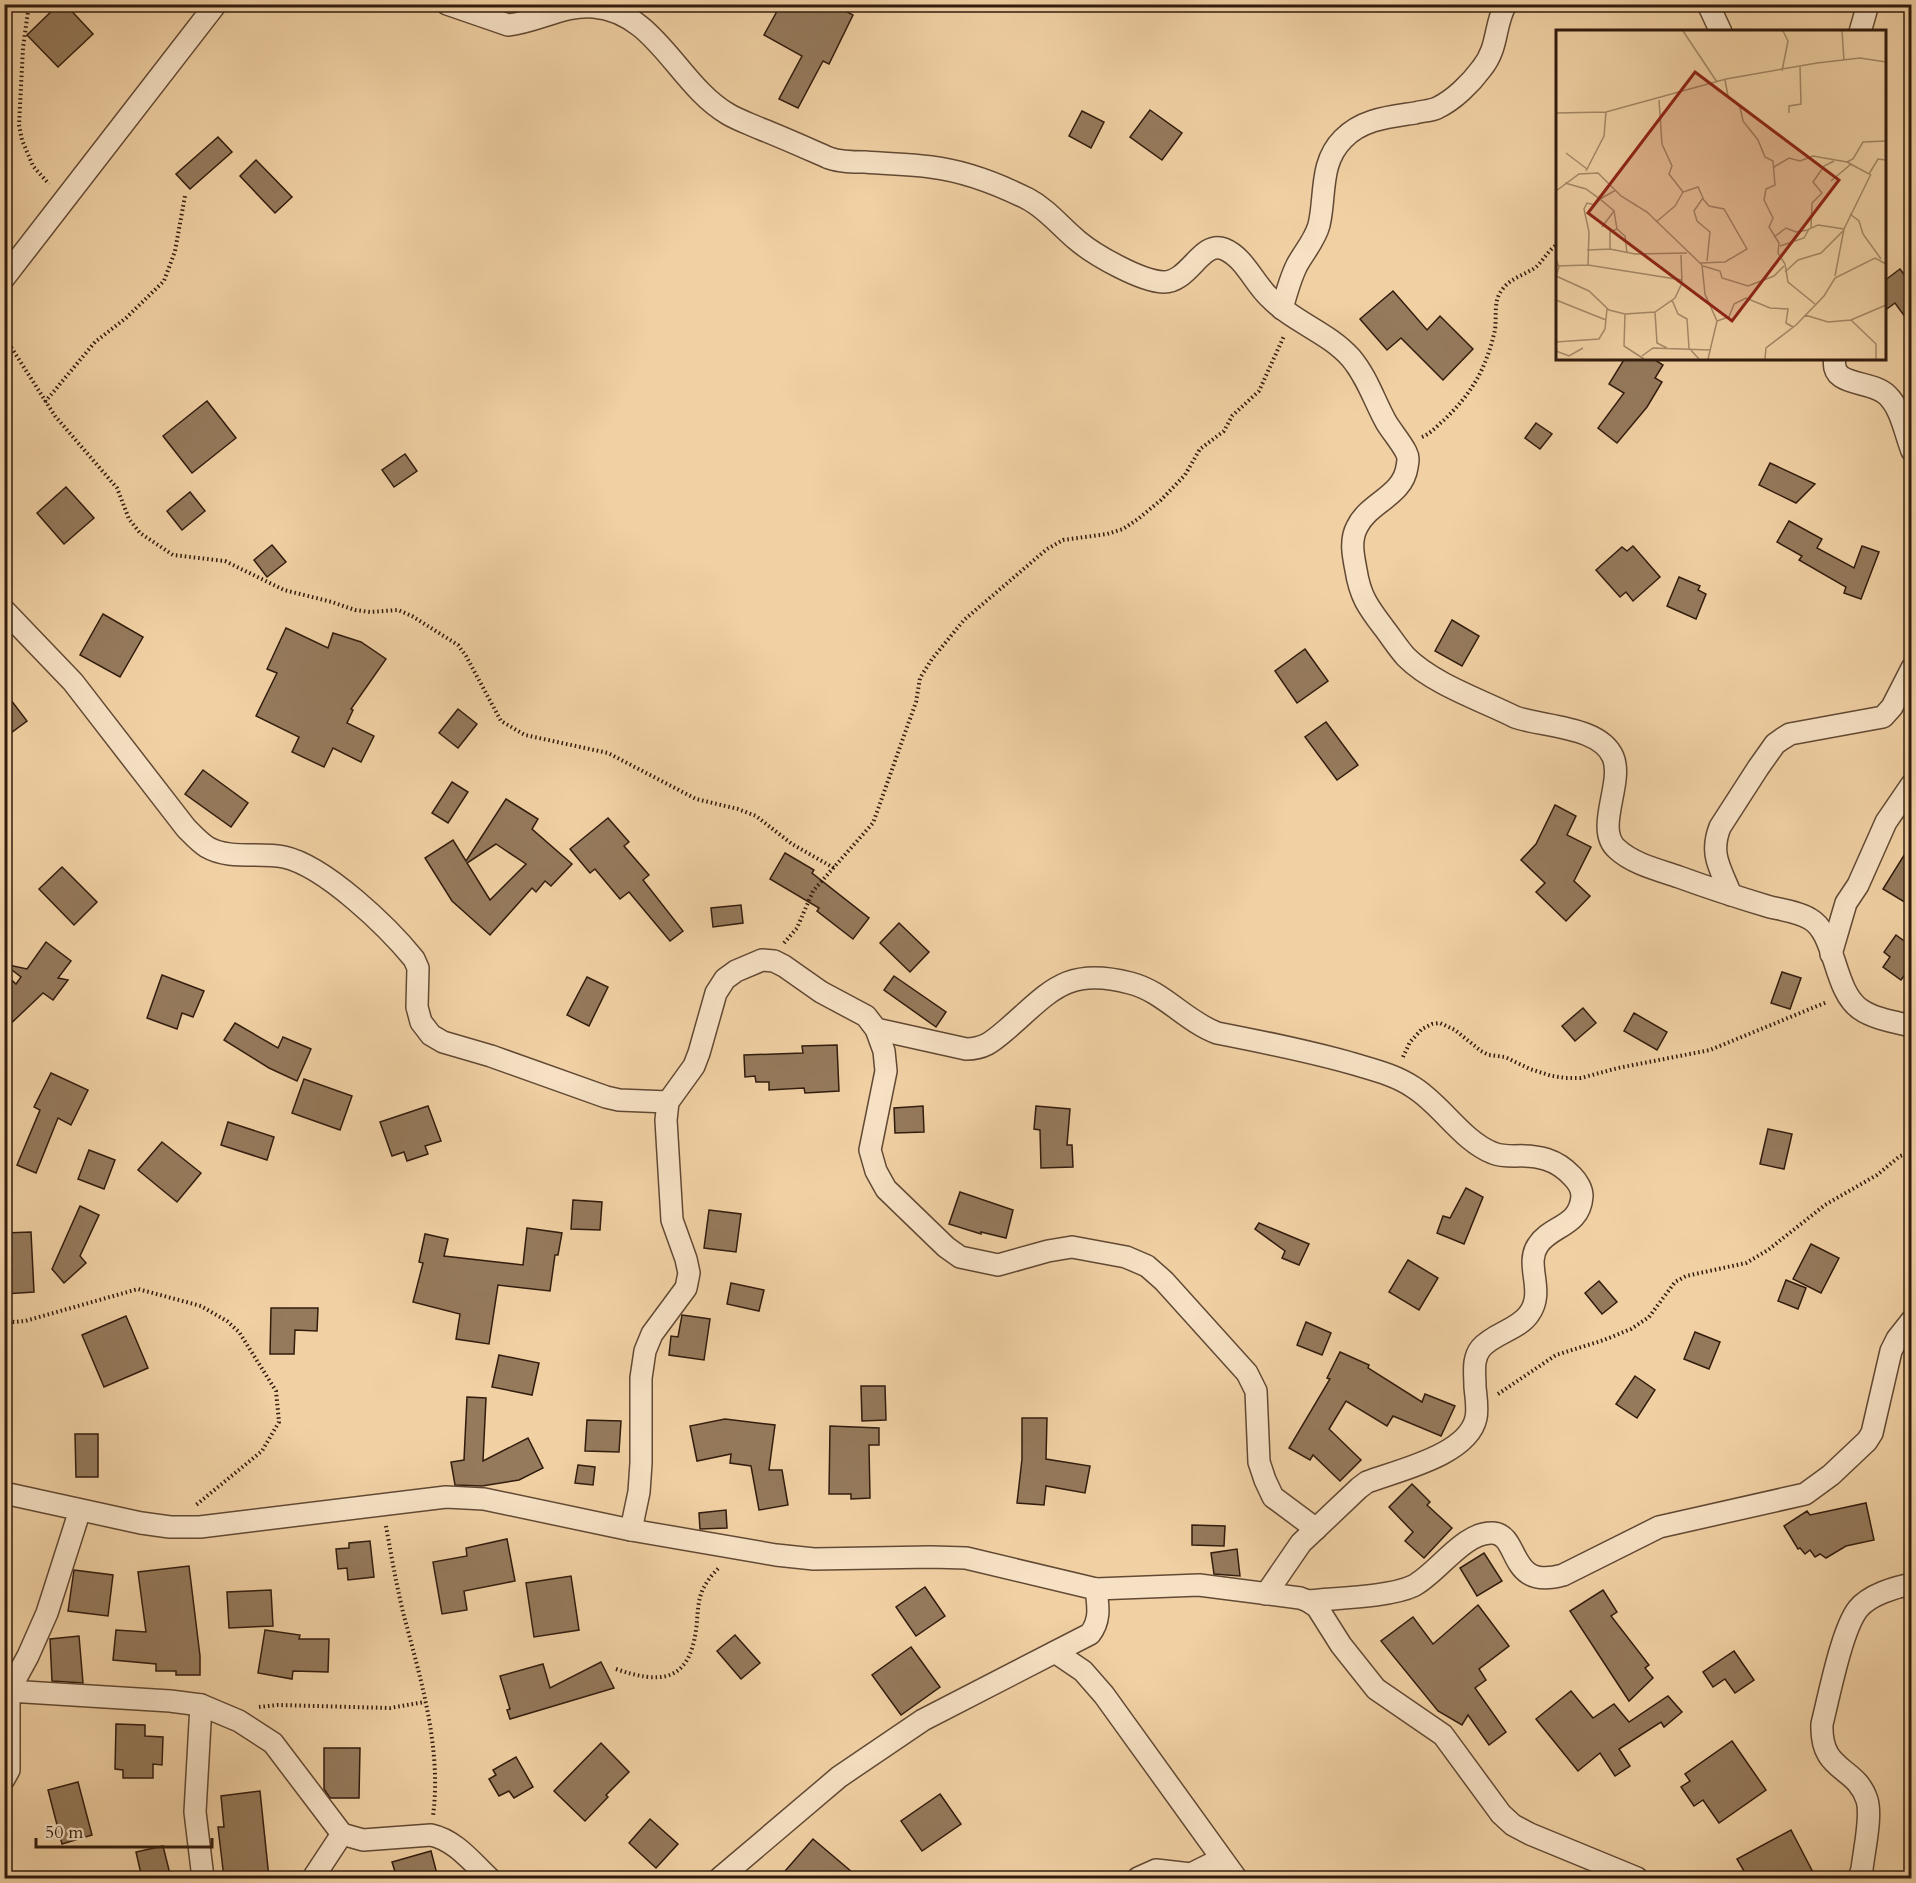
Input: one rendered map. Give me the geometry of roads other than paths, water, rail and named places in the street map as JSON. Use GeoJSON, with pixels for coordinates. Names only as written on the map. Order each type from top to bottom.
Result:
{"type":"FeatureCollection","features":[{"type":"Feature","properties":{"kind":"street"},"geometry":{"type":"LineString","coordinates":[[4,278],[216,4]]}},
{"type":"Feature","properties":{"kind":"street"},"geometry":{"type":"LineString","coordinates":[[447,4],[508,25],[575,7],[611,10],[648,31],[693,87],[728,114],[835,160],[932,167],[975,177],[1030,200],[1056,219],[1080,243],[1126,270],[1146,278],[1165,282],[1175,280],[1207,250],[1224,249],[1241,262],[1267,295],[1287,312],[1334,342],[1349,356],[1362,372],[1383,416],[1408,459],[1404,480],[1358,522],[1353,534],[1353,557],[1358,585],[1367,605],[1406,656],[1430,675],[1515,717],[1592,735],[1603,742],[1614,760],[1615,778],[1608,825],[1611,843],[1619,851],[1654,869],[1810,919],[1825,937],[1852,1003],[1870,1014],[1911,1026]]}},
{"type":"Feature","properties":{"kind":"street"},"geometry":{"type":"LineString","coordinates":[[1287,312],[1293,273],[1314,239],[1319,225],[1323,180],[1334,150],[1341,140],[1351,131],[1377,119],[1436,108],[1448,101],[1483,67],[1495,47],[1506,4]]}},
{"type":"Feature","properties":{"kind":"street"},"geometry":{"type":"LineString","coordinates":[[1708,4],[1720,30]]}},
{"type":"Feature","properties":{"kind":"street"},"geometry":{"type":"LineString","coordinates":[[1860,30],[1868,4]]}},
{"type":"Feature","properties":{"kind":"street"},"geometry":{"type":"LineString","coordinates":[[1834,360],[1836,373],[1844,380],[1877,387],[1887,395],[1897,410],[1911,451]]}},
{"type":"Feature","properties":{"kind":"street"},"geometry":{"type":"LineString","coordinates":[[4,610],[73,682],[186,828],[207,847],[223,853],[286,857],[319,872],[373,916],[414,959],[418,968],[417,1007],[421,1022],[431,1035],[443,1042],[491,1056],[606,1097],[668,1102]]}},
{"type":"Feature","properties":{"kind":"street"},"geometry":{"type":"LineString","coordinates":[[1731,895],[1714,852],[1715,840],[1720,827],[1769,751],[1775,744],[1791,734],[1883,717],[1892,707],[1911,668]]}},
{"type":"Feature","properties":{"kind":"street"},"geometry":{"type":"LineString","coordinates":[[1831,954],[1846,903],[1858,885],[1886,822],[1911,784]]}},
{"type":"Feature","properties":{"kind":"street"},"geometry":{"type":"LineString","coordinates":[[631,1530],[639,1492],[641,1378],[645,1351],[652,1334],[686,1288],[689,1273],[671,1212],[666,1120],[668,1102],[694,1065],[716,993],[725,979],[736,971],[762,960],[774,961],[784,966],[821,992],[866,1016],[876,1029],[884,1051],[886,1071],[870,1150],[876,1171],[886,1189],[946,1247],[960,1257],[998,1264],[1072,1247],[1126,1257],[1147,1266],[1164,1281],[1247,1373],[1256,1390],[1259,1462],[1265,1480],[1274,1497],[1316,1529]]}},
{"type":"Feature","properties":{"kind":"street"},"geometry":{"type":"LineString","coordinates":[[876,1029],[966,1048],[983,1047],[1052,991],[1071,980],[1088,976],[1128,982],[1155,993],[1203,1027],[1217,1033],[1316,1053],[1394,1077],[1413,1087],[1472,1140],[1493,1154],[1543,1157],[1565,1169],[1576,1180],[1582,1196],[1578,1212],[1571,1221],[1545,1237],[1538,1244],[1533,1255],[1537,1287],[1535,1304],[1523,1321],[1486,1342],[1475,1357],[1477,1416],[1473,1430],[1446,1453],[1367,1482],[1349,1496],[1301,1543],[1266,1594]]}},
{"type":"Feature","properties":{"kind":"street"},"geometry":{"type":"LineString","coordinates":[[4,1493],[170,1527],[200,1527],[446,1497],[484,1499],[631,1530],[745,1550],[814,1559],[966,1558],[1096,1589],[1199,1585],[1308,1601],[1398,1591],[1415,1585],[1467,1542],[1481,1535],[1493,1533],[1504,1537],[1525,1570],[1534,1578],[1547,1580],[1563,1575],[1659,1527],[1805,1494],[1831,1475],[1867,1441],[1872,1433],[1891,1351],[1911,1320]]}},
{"type":"Feature","properties":{"kind":"street"},"geometry":{"type":"LineString","coordinates":[[4,1779],[9,1770],[7,1691],[28,1656],[47,1613],[80,1510]]}},
{"type":"Feature","properties":{"kind":"street"},"geometry":{"type":"LineString","coordinates":[[1858,1878],[1863,1858],[1868,1801],[1861,1787],[1827,1754],[1822,1739],[1822,1724],[1847,1629],[1858,1608],[1883,1591],[1911,1584]]}},
{"type":"Feature","properties":{"kind":"street"},"geometry":{"type":"LineString","coordinates":[[720,1878],[839,1776],[923,1720],[1090,1634],[1098,1615],[1096,1589]]}},
{"type":"Feature","properties":{"kind":"street"},"geometry":{"type":"LineString","coordinates":[[1308,1601],[1317,1607],[1341,1645],[1376,1689],[1443,1735],[1501,1814],[1513,1825],[1637,1878]]}},
{"type":"Feature","properties":{"kind":"street"},"geometry":{"type":"LineString","coordinates":[[1055,1652],[1083,1671],[1104,1695],[1236,1878]]}},
{"type":"Feature","properties":{"kind":"street"},"geometry":{"type":"LineString","coordinates":[[7,1691],[201,1705],[239,1721],[273,1743],[342,1834],[363,1840],[431,1834],[442,1837],[452,1843],[489,1878]]}},
{"type":"Feature","properties":{"kind":"street"},"geometry":{"type":"LineString","coordinates":[[201,1705],[195,1812],[203,1878]]}},
{"type":"Feature","properties":{"kind":"street"},"geometry":{"type":"LineString","coordinates":[[313,1878],[342,1834]]}},
{"type":"Feature","properties":{"kind":"street"},"geometry":{"type":"LineString","coordinates":[[1138,1878],[1156,1870],[1191,1874],[1221,1859]]}}]}
